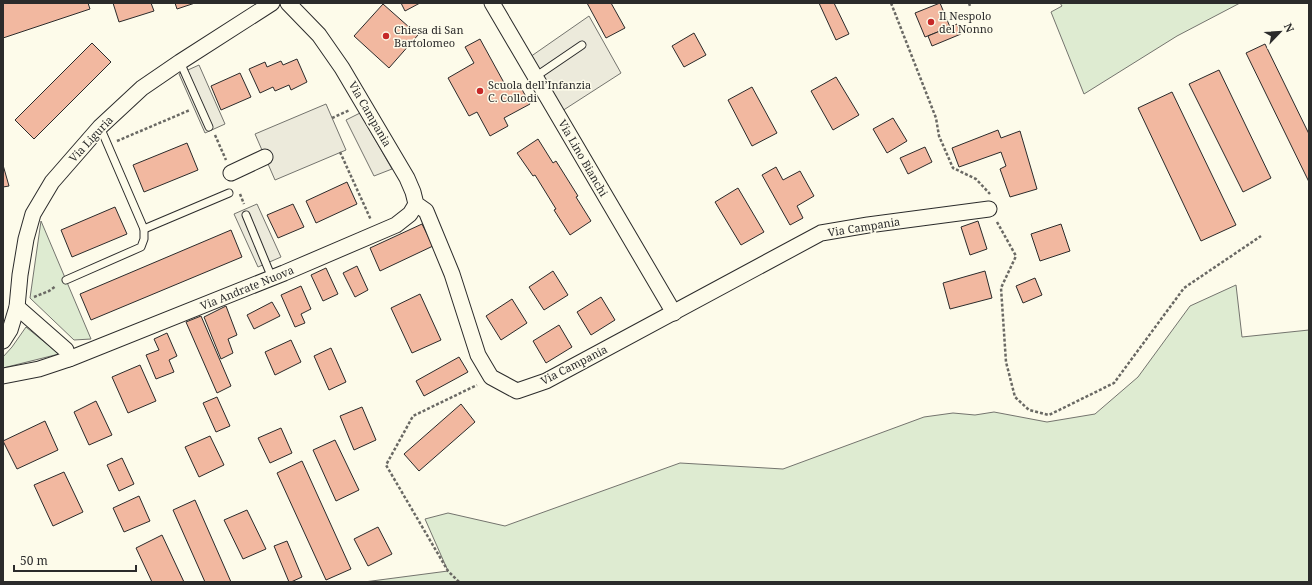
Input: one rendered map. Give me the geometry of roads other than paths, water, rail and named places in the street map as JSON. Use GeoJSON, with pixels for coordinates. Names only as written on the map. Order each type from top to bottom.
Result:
{"type":"FeatureCollection","features":[{"type":"Feature","properties":{"kind":"street","name":"Via Liguria"},"geometry":{"type":"LineString","coordinates":[[3,341],[10,330],[18,300],[26,239],[32,214],[52,182],[100,127],[142,88],[252,9],[272,3]]}},
{"type":"Feature","properties":{"kind":"street","name":"Via Campania"},"geometry":{"type":"LineString","coordinates":[[288,3],[319,35],[342,68],[364,103],[406,178],[413,192],[416,204],[426,211],[452,274],[478,355],[491,378],[517,391],[546,381],[821,233],[868,225],[989,209]]}},
{"type":"Feature","properties":{"kind":"street","name":"Via Lino Bianchi"},"geometry":{"type":"LineString","coordinates":[[492,3],[674,312]]}},
{"type":"Feature","properties":{"kind":"street"},"geometry":{"type":"LineString","coordinates":[[231,173],[265,157]]}},
{"type":"Feature","properties":{"kind":"street","name":"Via Andrate Nuova"},"geometry":{"type":"LineString","coordinates":[[3,376],[39,369],[69,359],[272,278],[396,225],[410,214],[416,204]]}},
{"type":"Feature","properties":{"kind":"street"},"geometry":{"type":"LineString","coordinates":[[18,300],[66,350],[69,359]]}},
{"type":"Feature","properties":{"kind":"lane"},"geometry":{"type":"LineString","coordinates":[[535,77],[582,45]]}},
{"type":"Feature","properties":{"kind":"lane"},"geometry":{"type":"LineString","coordinates":[[180,62],[209,127]]}},
{"type":"Feature","properties":{"kind":"lane"},"geometry":{"type":"LineString","coordinates":[[66,280],[140,247],[144,239],[144,229],[100,127]]}},
{"type":"Feature","properties":{"kind":"lane"},"geometry":{"type":"LineString","coordinates":[[144,229],[229,193]]}},
{"type":"Feature","properties":{"kind":"lane"},"geometry":{"type":"LineString","coordinates":[[246,215],[272,278]]}},
{"type":"Feature","properties":{"kind":"place","name":"Il Nespolo del Nonno"},"geometry":{"type":"Point","coordinates":[931,22]}},
{"type":"Feature","properties":{"kind":"place","name":"Chiesa di San Bartolomeo"},"geometry":{"type":"Point","coordinates":[386,36]}},
{"type":"Feature","properties":{"kind":"place","name":"Scuola dell’Infanzia C. Collodi"},"geometry":{"type":"Point","coordinates":[480,91]}}]}
